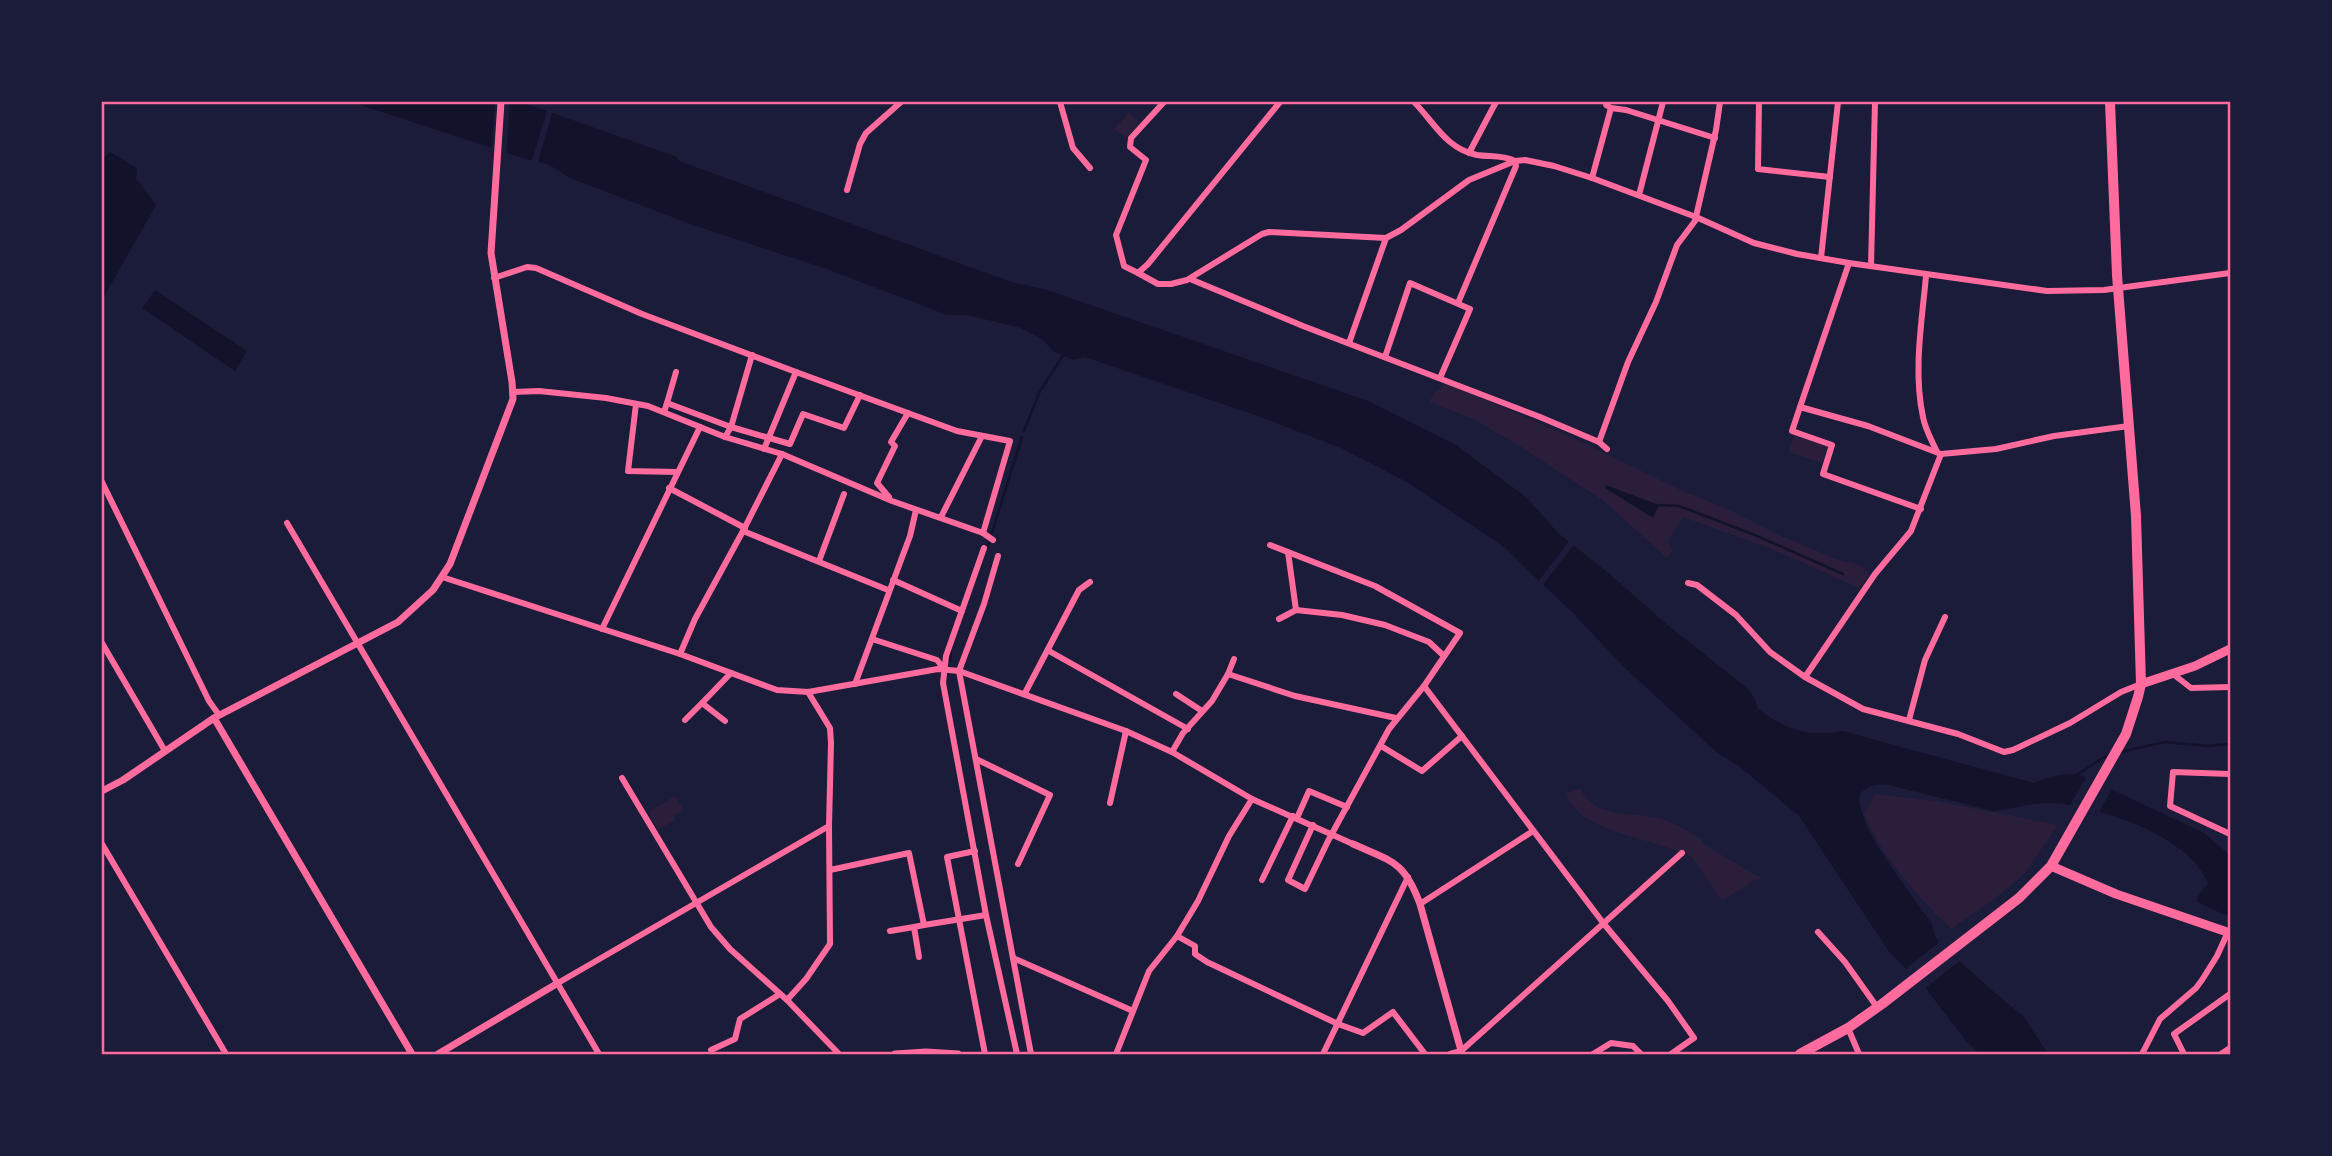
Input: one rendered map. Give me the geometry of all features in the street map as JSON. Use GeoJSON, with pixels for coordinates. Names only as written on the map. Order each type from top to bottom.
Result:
{"type":"FeatureCollection","features":[{"type":"Feature","properties":{"kind":"main road"},"geometry":{"type":"LineString","coordinates":[[1800,1055],[1848,1028],[2019,898],[2051,866],[2126,734],[2141,684],[2139,564],[2118,288],[2110,102]]}},
{"type":"Feature","properties":{"kind":"main road"},"geometry":{"type":"LineString","coordinates":[[2141,684],[2195,666],[2231,649]]}},
{"type":"Feature","properties":{"kind":"main road"},"geometry":{"type":"LineString","coordinates":[[2051,866],[2116,894],[2229,932]]}},
{"type":"Feature","properties":{"kind":"street"},"geometry":{"type":"LineString","coordinates":[[102,791],[123,780],[216,717],[398,622],[412,611],[442,577],[459,542],[508,416],[513,392],[494,278],[491,240],[501,102]]}},
{"type":"Feature","properties":{"kind":"street"},"geometry":{"type":"LineString","coordinates":[[847,190],[860,144],[866,133],[901,102]]}},
{"type":"Feature","properties":{"kind":"street"},"geometry":{"type":"LineString","coordinates":[[1060,102],[1073,148],[1090,169]]}},
{"type":"Feature","properties":{"kind":"street"},"geometry":{"type":"LineString","coordinates":[[1164,102],[1131,138],[1130,147],[1146,159],[1116,235],[1124,266],[1157,284],[1190,279],[1262,234],[1386,238],[1469,180],[1515,160]]}},
{"type":"Feature","properties":{"kind":"street"},"geometry":{"type":"LineString","coordinates":[[1138,273],[1280,102]]}},
{"type":"Feature","properties":{"kind":"street"},"geometry":{"type":"LineString","coordinates":[[1414,102],[1444,138],[1469,153],[1534,160],[1639,195],[1754,243],[1821,258],[1926,276],[2046,291],[2118,288],[2231,273]]}},
{"type":"Feature","properties":{"kind":"street"},"geometry":{"type":"LineString","coordinates":[[1469,153],[1496,102]]}},
{"type":"Feature","properties":{"kind":"street"},"geometry":{"type":"LineString","coordinates":[[1639,195],[1662,102]]}},
{"type":"Feature","properties":{"kind":"street"},"geometry":{"type":"LineString","coordinates":[[1598,442],[1677,245],[1695,221],[1720,102]]}},
{"type":"Feature","properties":{"kind":"street"},"geometry":{"type":"LineString","coordinates":[[1759,102],[1758,169],[1830,177]]}},
{"type":"Feature","properties":{"kind":"street"},"geometry":{"type":"LineString","coordinates":[[1821,258],[1838,102]]}},
{"type":"Feature","properties":{"kind":"street"},"geometry":{"type":"LineString","coordinates":[[1871,266],[1875,102]]}},
{"type":"Feature","properties":{"kind":"street"},"geometry":{"type":"LineString","coordinates":[[1592,178],[1609,105],[1714,138]]}},
{"type":"Feature","properties":{"kind":"street"},"geometry":{"type":"LineString","coordinates":[[1458,303],[1516,166],[1515,160]]}},
{"type":"Feature","properties":{"kind":"street"},"geometry":{"type":"LineString","coordinates":[[1349,343],[1386,238]]}},
{"type":"Feature","properties":{"kind":"street"},"geometry":{"type":"LineString","coordinates":[[1849,263],[1792,431],[1832,445],[1823,474],[1921,509]]}},
{"type":"Feature","properties":{"kind":"street"},"geometry":{"type":"LineString","coordinates":[[494,278],[527,267],[536,268],[642,314],[908,413],[957,430],[1010,441],[983,533]]}},
{"type":"Feature","properties":{"kind":"street"},"geometry":{"type":"LineString","coordinates":[[1805,677],[1875,574],[1911,531],[1939,453],[1923,419],[1920,394],[1926,276]]}},
{"type":"Feature","properties":{"kind":"street"},"geometry":{"type":"LineString","coordinates":[[1190,279],[1598,442],[1607,449]]}},
{"type":"Feature","properties":{"kind":"street"},"geometry":{"type":"LineString","coordinates":[[1385,357],[1410,283],[1470,309],[1440,378]]}},
{"type":"Feature","properties":{"kind":"street"},"geometry":{"type":"LineString","coordinates":[[725,438],[731,427],[751,355]]}},
{"type":"Feature","properties":{"kind":"street"},"geometry":{"type":"LineString","coordinates":[[664,412],[676,372]]}},
{"type":"Feature","properties":{"kind":"street"},"geometry":{"type":"LineString","coordinates":[[764,449],[796,372]]}},
{"type":"Feature","properties":{"kind":"street"},"geometry":{"type":"LineString","coordinates":[[513,392],[539,391],[636,404],[664,412],[725,438],[782,454],[892,501],[983,533],[993,540]]}},
{"type":"Feature","properties":{"kind":"street"},"geometry":{"type":"LineString","coordinates":[[667,403],[731,427],[790,444],[803,414],[844,428],[860,395]]}},
{"type":"Feature","properties":{"kind":"street"},"geometry":{"type":"LineString","coordinates":[[636,404],[628,471],[677,472]]}},
{"type":"Feature","properties":{"kind":"street"},"geometry":{"type":"LineString","coordinates":[[1800,407],[1868,426],[1939,453],[1996,449],[2054,436],[2130,426]]}},
{"type":"Feature","properties":{"kind":"street"},"geometry":{"type":"LineString","coordinates":[[892,501],[877,483],[895,446],[891,442],[908,413]]}},
{"type":"Feature","properties":{"kind":"street"},"geometry":{"type":"LineString","coordinates":[[601,629],[700,427]]}},
{"type":"Feature","properties":{"kind":"street"},"geometry":{"type":"LineString","coordinates":[[941,517],[982,436]]}},
{"type":"Feature","properties":{"kind":"street"},"geometry":{"type":"LineString","coordinates":[[680,654],[695,619],[782,454]]}},
{"type":"Feature","properties":{"kind":"street"},"geometry":{"type":"LineString","coordinates":[[102,482],[216,717],[412,1055]]}},
{"type":"Feature","properties":{"kind":"street"},"geometry":{"type":"LineString","coordinates":[[669,488],[744,529],[888,590]]}},
{"type":"Feature","properties":{"kind":"street"},"geometry":{"type":"LineString","coordinates":[[819,561],[844,494]]}},
{"type":"Feature","properties":{"kind":"street"},"geometry":{"type":"LineString","coordinates":[[855,684],[916,510]]}},
{"type":"Feature","properties":{"kind":"street"},"geometry":{"type":"LineString","coordinates":[[287,523],[599,1055]]}},
{"type":"Feature","properties":{"kind":"street"},"geometry":{"type":"LineString","coordinates":[[1270,545],[1375,586],[1460,633],[1424,686],[1396,718],[1305,889],[1288,880],[1313,825]]}},
{"type":"Feature","properties":{"kind":"street"},"geometry":{"type":"LineString","coordinates":[[984,548],[944,670],[943,683],[986,915],[1017,1055]]}},
{"type":"Feature","properties":{"kind":"street"},"geometry":{"type":"LineString","coordinates":[[1288,552],[1296,610]]}},
{"type":"Feature","properties":{"kind":"street"},"geometry":{"type":"LineString","coordinates":[[998,556],[984,604],[959,671],[1031,1055]]}},
{"type":"Feature","properties":{"kind":"street"},"geometry":{"type":"LineString","coordinates":[[442,577],[680,654],[777,690],[808,692],[944,670],[959,671],[1025,693],[1172,752],[1252,799],[1396,863],[1408,877],[1420,904],[1462,1053]]}},
{"type":"Feature","properties":{"kind":"street"},"geometry":{"type":"LineString","coordinates":[[893,580],[962,611]]}},
{"type":"Feature","properties":{"kind":"street"},"geometry":{"type":"LineString","coordinates":[[1025,693],[1079,590],[1090,582]]}},
{"type":"Feature","properties":{"kind":"street"},"geometry":{"type":"LineString","coordinates":[[1688,583],[1697,585],[1736,615],[1770,652],[1805,677],[1863,709],[1958,734],[2004,752],[2070,723],[2121,692],[2141,684]]}},
{"type":"Feature","properties":{"kind":"street"},"geometry":{"type":"LineString","coordinates":[[1279,618],[1296,610],[1342,615],[1385,625],[1429,642],[1444,656]]}},
{"type":"Feature","properties":{"kind":"street"},"geometry":{"type":"LineString","coordinates":[[1909,720],[1925,660],[1945,618]]}},
{"type":"Feature","properties":{"kind":"street"},"geometry":{"type":"LineString","coordinates":[[872,639],[937,660],[944,670]]}},
{"type":"Feature","properties":{"kind":"street"},"geometry":{"type":"LineString","coordinates":[[102,643],[165,751]]}},
{"type":"Feature","properties":{"kind":"street"},"geometry":{"type":"LineString","coordinates":[[1049,651],[1188,729]]}},
{"type":"Feature","properties":{"kind":"street"},"geometry":{"type":"LineString","coordinates":[[1172,752],[1212,701],[1234,659]]}},
{"type":"Feature","properties":{"kind":"street"},"geometry":{"type":"LineString","coordinates":[[685,720],[731,673]]}},
{"type":"Feature","properties":{"kind":"street"},"geometry":{"type":"LineString","coordinates":[[1228,674],[1295,696],[1396,718]]}},
{"type":"Feature","properties":{"kind":"street"},"geometry":{"type":"LineString","coordinates":[[2173,674],[2192,688],[2231,687]]}},
{"type":"Feature","properties":{"kind":"street"},"geometry":{"type":"LineString","coordinates":[[1424,686],[1532,831],[1668,1001],[1694,1038],[1671,1055]]}},
{"type":"Feature","properties":{"kind":"street"},"geometry":{"type":"LineString","coordinates":[[787,1000],[806,979],[830,944],[830,728],[808,692]]}},
{"type":"Feature","properties":{"kind":"street"},"geometry":{"type":"LineString","coordinates":[[1176,694],[1202,711]]}},
{"type":"Feature","properties":{"kind":"street"},"geometry":{"type":"LineString","coordinates":[[702,702],[725,721]]}},
{"type":"Feature","properties":{"kind":"street"},"geometry":{"type":"LineString","coordinates":[[1111,803],[1126,732]]}},
{"type":"Feature","properties":{"kind":"street"},"geometry":{"type":"LineString","coordinates":[[1381,746],[1423,771],[1462,736]]}},
{"type":"Feature","properties":{"kind":"street"},"geometry":{"type":"LineString","coordinates":[[976,759],[1050,795],[1018,864]]}},
{"type":"Feature","properties":{"kind":"street"},"geometry":{"type":"LineString","coordinates":[[2231,774],[2173,772],[2170,806],[2231,834]]}},
{"type":"Feature","properties":{"kind":"street"},"geometry":{"type":"LineString","coordinates":[[622,778],[711,927],[787,1000],[839,1055]]}},
{"type":"Feature","properties":{"kind":"street"},"geometry":{"type":"LineString","coordinates":[[1262,880],[1309,791],[1348,807]]}},
{"type":"Feature","properties":{"kind":"street"},"geometry":{"type":"LineString","coordinates":[[1116,1055],[1149,971],[1177,936],[1198,901],[1229,836],[1252,799]]}},
{"type":"Feature","properties":{"kind":"street"},"geometry":{"type":"LineString","coordinates":[[438,1055],[829,826]]}},
{"type":"Feature","properties":{"kind":"street"},"geometry":{"type":"LineString","coordinates":[[1420,904],[1532,831]]}},
{"type":"Feature","properties":{"kind":"street"},"geometry":{"type":"LineString","coordinates":[[102,844],[226,1055]]}},
{"type":"Feature","properties":{"kind":"street"},"geometry":{"type":"LineString","coordinates":[[975,851],[947,857],[985,1055]]}},
{"type":"Feature","properties":{"kind":"street"},"geometry":{"type":"LineString","coordinates":[[830,870],[909,853],[925,925]]}},
{"type":"Feature","properties":{"kind":"street"},"geometry":{"type":"LineString","coordinates":[[1450,1055],[1462,1053],[1682,853]]}},
{"type":"Feature","properties":{"kind":"street"},"geometry":{"type":"LineString","coordinates":[[1323,1055],[1408,877]]}},
{"type":"Feature","properties":{"kind":"street"},"geometry":{"type":"LineString","coordinates":[[890,931],[986,915]]}},
{"type":"Feature","properties":{"kind":"street"},"geometry":{"type":"LineString","coordinates":[[914,927],[919,957]]}},
{"type":"Feature","properties":{"kind":"street"},"geometry":{"type":"LineString","coordinates":[[1818,932],[1844,961],[1877,1007]]}},
{"type":"Feature","properties":{"kind":"street"},"geometry":{"type":"LineString","coordinates":[[2142,1055],[2160,1019],[2196,988],[2229,932]]}},
{"type":"Feature","properties":{"kind":"street"},"geometry":{"type":"LineString","coordinates":[[1177,936],[1195,946],[1195,954],[1207,962],[1338,1024],[1363,1033],[1393,1012],[1425,1055]]}},
{"type":"Feature","properties":{"kind":"street"},"geometry":{"type":"LineString","coordinates":[[1013,958],[1133,1011]]}},
{"type":"Feature","properties":{"kind":"street"},"geometry":{"type":"LineString","coordinates":[[711,1050],[734,1039],[740,1019],[780,994]]}},
{"type":"Feature","properties":{"kind":"street"},"geometry":{"type":"LineString","coordinates":[[2184,1055],[2174,1034],[2231,994]]}},
{"type":"Feature","properties":{"kind":"street"},"geometry":{"type":"LineString","coordinates":[[1848,1028],[1859,1055]]}},
{"type":"Feature","properties":{"kind":"street"},"geometry":{"type":"LineString","coordinates":[[1592,1055],[1611,1043],[1633,1045],[1641,1055]]}},
{"type":"Feature","properties":{"kind":"street"},"geometry":{"type":"LineString","coordinates":[[2221,1055],[2231,1048]]}},
{"type":"Feature","properties":{"kind":"street"},"geometry":{"type":"LineString","coordinates":[[895,1055],[926,1052],[958,1055]]}},
{"type":"Feature","properties":{"kind":"shaded area"},"geometry":{"type":"Polygon","coordinates":[[[352,102],[510,102],[530,105],[1011,282],[1047,290],[1368,401],[1456,445],[1527,498],[1558,533],[1748,689],[1756,700],[1757,708],[1777,721],[1807,732],[1842,731],[2034,783],[2066,774],[2085,777],[2204,833],[2230,855],[2230,917],[2197,902],[2198,896],[2208,883],[2198,866],[2183,851],[2143,827],[2120,818],[2056,803],[1993,811],[1885,784],[1868,788],[1860,794],[1866,824],[1875,842],[1932,924],[1939,942],[2024,1017],[2048,1054],[1980,1054],[1967,1042],[1927,990],[1890,953],[1799,816],[1740,767],[1715,751],[1622,665],[1574,614],[1504,547],[1407,482],[1341,448],[1255,415],[1085,357],[1074,360],[1054,352],[1042,339],[1018,327],[967,315],[947,315],[827,269],[693,225],[570,178],[548,164],[522,158],[352,102]]]}},
{"type":"Feature","properties":{"kind":"shaded area"},"geometry":{"type":"Polygon","coordinates":[[[1129,113],[1140,122],[1126,138],[1114,129],[1129,113]]]}},
{"type":"Feature","properties":{"kind":"shaded area"},"geometry":{"type":"Polygon","coordinates":[[[110,152],[137,168],[136,179],[156,205],[102,300],[102,160],[110,152]]]}},
{"type":"Feature","properties":{"kind":"shaded area"},"geometry":{"type":"Polygon","coordinates":[[[155,290],[247,351],[235,371],[142,308],[155,290]]]}},
{"type":"Feature","properties":{"kind":"shaded area"},"geometry":{"type":"Polygon","coordinates":[[[1446,383],[1565,434],[1777,534],[1839,560],[1857,564],[1870,574],[1859,588],[1772,549],[1683,517],[1668,541],[1673,550],[1667,558],[1605,502],[1520,446],[1473,419],[1429,402],[1434,393],[1446,383]]]}},
{"type":"Feature","properties":{"kind":"shaded area"},"geometry":{"type":"Polygon","coordinates":[[[1794,435],[1828,447],[1822,463],[1789,452],[1794,435]]]}},
{"type":"Feature","properties":{"kind":"shaded area"},"geometry":{"type":"Polygon","coordinates":[[[1606,485],[1659,505],[1653,518],[1605,488],[1606,485]]]}},
{"type":"Feature","properties":{"kind":"shaded area"},"geometry":{"type":"Polygon","coordinates":[[[1580,789],[1595,805],[1603,809],[1658,818],[1676,824],[1762,879],[1756,879],[1722,901],[1688,855],[1612,831],[1584,816],[1573,806],[1566,793],[1580,789]]]}},
{"type":"Feature","properties":{"kind":"shaded area"},"geometry":{"type":"Polygon","coordinates":[[[1875,794],[1936,801],[2058,825],[2025,873],[1993,900],[1951,929],[1902,876],[1881,847],[1864,814],[1875,794]]]}},
{"type":"Feature","properties":{"kind":"shaded area"},"geometry":{"type":"Polygon","coordinates":[[[675,796],[684,810],[673,817],[675,820],[658,830],[648,812],[675,796]]]}},
{"type":"Feature","properties":{"kind":"pier"},"geometry":{"type":"Polygon","coordinates":[[[495,102],[510,102],[506,156],[491,151],[495,102]]]}},
{"type":"Feature","properties":{"kind":"pier"},"geometry":{"type":"Polygon","coordinates":[[[548,108],[553,110],[537,165],[531,163],[548,108]]]}},
{"type":"Feature","properties":{"kind":"pier"},"geometry":{"type":"Polygon","coordinates":[[[1571,539],[1576,542],[1541,587],[1537,583],[1571,539]]]}},
{"type":"Feature","properties":{"kind":"pier"},"geometry":{"type":"Polygon","coordinates":[[[2088,774],[2114,785],[2097,816],[2068,809],[2088,774]]]}},
{"type":"Feature","properties":{"kind":"pier"},"geometry":{"type":"Polygon","coordinates":[[[1942,940],[1962,959],[1923,990],[1904,970],[1942,940]]]}},
{"type":"Feature","properties":{"kind":"waterway"},"geometry":{"type":"LineString","coordinates":[[1024,431],[1040,391],[1064,354]]}},
{"type":"Feature","properties":{"kind":"waterway"},"geometry":{"type":"LineString","coordinates":[[987,548],[1022,437]]}},
{"type":"Feature","properties":{"kind":"waterway"},"geometry":{"type":"LineString","coordinates":[[1659,505],[1679,506],[1755,535],[1843,574]]}},
{"type":"Feature","properties":{"kind":"waterway"},"geometry":{"type":"LineString","coordinates":[[950,661],[951,650]]}},
{"type":"Feature","properties":{"kind":"waterway"},"geometry":{"type":"LineString","coordinates":[[2120,752],[2165,742],[2207,746],[2230,744]]}},
{"type":"Feature","properties":{"kind":"waterway"},"geometry":{"type":"LineString","coordinates":[[2074,776],[2110,755]]}}]}
